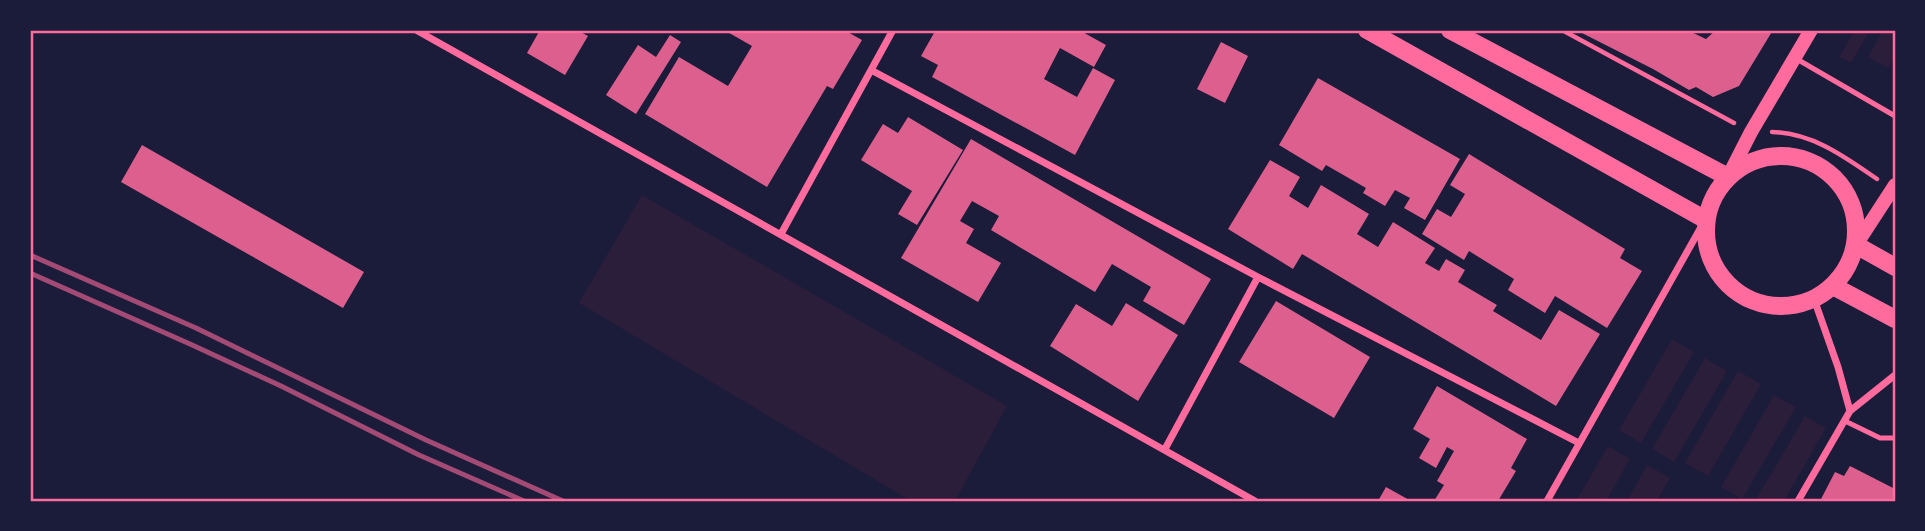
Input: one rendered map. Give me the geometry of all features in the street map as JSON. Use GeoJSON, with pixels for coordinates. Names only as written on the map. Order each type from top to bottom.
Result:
{"type":"FeatureCollection","features":[{"type":"Feature","properties":{"kind":"main road"},"geometry":{"type":"LineString","coordinates":[[1367,30],[1706,220]]}},
{"type":"Feature","properties":{"kind":"main road"},"geometry":{"type":"LineString","coordinates":[[1450,30],[1728,177]]}},
{"type":"Feature","properties":{"kind":"main road"},"geometry":{"type":"LineString","coordinates":[[1728,177],[1811,30]]}},
{"type":"Feature","properties":{"kind":"main road"},"geometry":{"type":"LineString","coordinates":[[1856,245],[1856,221],[1849,198],[1835,179],[1816,165],[1794,157],[1770,156],[1748,163],[1728,177],[1717,189],[1706,220],[1706,244],[1713,267],[1728,285],[1748,299],[1770,306],[1794,306],[1814,299],[1833,286],[1894,187]]}},
{"type":"Feature","properties":{"kind":"main road"},"geometry":{"type":"LineString","coordinates":[[1856,245],[1895,267]]}},
{"type":"Feature","properties":{"kind":"main road"},"geometry":{"type":"LineString","coordinates":[[1833,286],[1895,319]]}},
{"type":"Feature","properties":{"kind":"street"},"geometry":{"type":"LineString","coordinates":[[416,30],[1255,501]]}},
{"type":"Feature","properties":{"kind":"street"},"geometry":{"type":"LineString","coordinates":[[781,234],[893,30]]}},
{"type":"Feature","properties":{"kind":"street"},"geometry":{"type":"LineString","coordinates":[[871,70],[1258,277],[1579,443]]}},
{"type":"Feature","properties":{"kind":"street"},"geometry":{"type":"LineString","coordinates":[[1547,501],[1706,220]]}},
{"type":"Feature","properties":{"kind":"street"},"geometry":{"type":"LineString","coordinates":[[1165,449],[1258,277]]}},
{"type":"Feature","properties":{"kind":"street"},"geometry":{"type":"LineString","coordinates":[[1814,299],[1850,411]]}},
{"type":"Feature","properties":{"kind":"street"},"geometry":{"type":"LineString","coordinates":[[1798,501],[1850,411],[1895,375]]}},
{"type":"Feature","properties":{"kind":"lane"},"geometry":{"type":"LineString","coordinates":[[1795,58],[1895,116]]}},
{"type":"Feature","properties":{"kind":"lane"},"geometry":{"type":"LineString","coordinates":[[1845,421],[1880,438],[1895,438]]}},
{"type":"Feature","properties":{"kind":"path"},"geometry":{"type":"LineString","coordinates":[[1562,30],[1751,132],[1803,136],[1837,151],[1894,187]]}},
{"type":"Feature","properties":{"kind":"shaded area"},"geometry":{"type":"Polygon","coordinates":[[[1855,30],[1870,30],[1851,63],[1839,57],[1855,30]]]}},
{"type":"Feature","properties":{"kind":"shaded area"},"geometry":{"type":"Polygon","coordinates":[[[1883,30],[1895,30],[1895,55],[1888,68],[1868,57],[1883,30]]]}},
{"type":"Feature","properties":{"kind":"shaded area"},"geometry":{"type":"Polygon","coordinates":[[[642,195],[1007,406],[955,501],[911,501],[579,303],[642,195]]]}},
{"type":"Feature","properties":{"kind":"shaded area"},"geometry":{"type":"Polygon","coordinates":[[[1672,339],[1694,352],[1641,443],[1619,430],[1672,339]]]}},
{"type":"Feature","properties":{"kind":"shaded area"},"geometry":{"type":"Polygon","coordinates":[[[1705,358],[1727,371],[1674,462],[1652,449],[1705,358]]]}},
{"type":"Feature","properties":{"kind":"shaded area"},"geometry":{"type":"Polygon","coordinates":[[[1738,371],[1761,384],[1708,476],[1685,463],[1738,371]]]}},
{"type":"Feature","properties":{"kind":"shaded area"},"geometry":{"type":"Polygon","coordinates":[[[1774,395],[1796,407],[1742,499],[1721,487],[1774,395]]]}},
{"type":"Feature","properties":{"kind":"shaded area"},"geometry":{"type":"Polygon","coordinates":[[[1805,416],[1826,428],[1784,501],[1755,501],[1805,416]]]}},
{"type":"Feature","properties":{"kind":"shaded area"},"geometry":{"type":"Polygon","coordinates":[[[1608,446],[1630,459],[1606,501],[1576,501],[1608,446]]]}},
{"type":"Feature","properties":{"kind":"shaded area"},"geometry":{"type":"Polygon","coordinates":[[[1647,465],[1670,478],[1657,501],[1627,501],[1647,465]]]}},
{"type":"Feature","properties":{"kind":"building"},"geometry":{"type":"Polygon","coordinates":[[[540,30],[577,30],[588,36],[565,75],[527,53],[540,30]]]}},
{"type":"Feature","properties":{"kind":"building"},"geometry":{"type":"Polygon","coordinates":[[[724,30],[844,30],[862,40],[833,89],[827,86],[767,187],[645,114],[679,57],[728,86],[752,46],[724,30]]]}},
{"type":"Feature","properties":{"kind":"building"},"geometry":{"type":"Polygon","coordinates":[[[928,30],[1079,30],[1106,45],[1094,67],[1060,48],[1044,79],[1077,97],[1093,68],[1115,80],[1075,155],[932,77],[938,65],[921,56],[934,33],[928,30]]]}},
{"type":"Feature","properties":{"kind":"building"},"geometry":{"type":"Polygon","coordinates":[[[1576,30],[1687,30],[1706,39],[1716,30],[1773,30],[1739,86],[1713,97],[1696,87],[1689,90],[1576,30]]]}},
{"type":"Feature","properties":{"kind":"building"},"geometry":{"type":"Polygon","coordinates":[[[670,35],[681,42],[636,114],[606,95],[638,45],[656,57],[670,35]]]}},
{"type":"Feature","properties":{"kind":"building"},"geometry":{"type":"Polygon","coordinates":[[[1221,42],[1248,56],[1225,103],[1197,89],[1221,42]]]}},
{"type":"Feature","properties":{"kind":"building"},"geometry":{"type":"Polygon","coordinates":[[[1318,78],[1460,159],[1425,220],[1404,208],[1410,198],[1395,190],[1385,206],[1363,193],[1366,188],[1326,165],[1322,171],[1279,145],[1318,78]]]}},
{"type":"Feature","properties":{"kind":"building"},"geometry":{"type":"Polygon","coordinates":[[[908,117],[963,150],[917,225],[898,214],[912,191],[861,160],[883,124],[898,133],[908,117]]]}},
{"type":"Feature","properties":{"kind":"building"},"geometry":{"type":"Polygon","coordinates":[[[971,139],[1211,279],[1184,325],[1143,301],[1151,287],[1112,264],[1095,292],[991,230],[999,216],[972,201],[960,221],[974,229],[966,243],[1001,263],[978,302],[901,258],[971,139]]]}},
{"type":"Feature","properties":{"kind":"building"},"geometry":{"type":"Polygon","coordinates":[[[142,145],[364,272],[343,308],[121,182],[142,145]]]}},
{"type":"Feature","properties":{"kind":"building"},"geometry":{"type":"Polygon","coordinates":[[[1469,154],[1625,249],[1620,258],[1642,271],[1607,328],[1555,296],[1545,313],[1508,290],[1514,279],[1469,251],[1464,260],[1422,234],[1437,209],[1451,217],[1465,194],[1450,185],[1469,154]]]}},
{"type":"Feature","properties":{"kind":"building"},"geometry":{"type":"Polygon","coordinates":[[[1270,160],[1300,177],[1289,196],[1308,208],[1321,185],[1369,214],[1357,234],[1378,247],[1393,222],[1435,248],[1425,263],[1439,271],[1446,259],[1465,270],[1458,282],[1497,305],[1493,311],[1541,340],[1559,310],[1600,334],[1556,406],[1302,254],[1293,269],[1228,229],[1270,160]]]}},
{"type":"Feature","properties":{"kind":"building"},"geometry":{"type":"Polygon","coordinates":[[[1276,301],[1370,357],[1334,418],[1239,362],[1276,301]]]}},
{"type":"Feature","properties":{"kind":"building"},"geometry":{"type":"Polygon","coordinates":[[[1126,303],[1178,335],[1138,401],[1050,346],[1076,304],[1112,326],[1126,303]]]}},
{"type":"Feature","properties":{"kind":"building"},"geometry":{"type":"Polygon","coordinates":[[[1437,386],[1527,439],[1511,468],[1516,471],[1498,501],[1434,501],[1444,485],[1437,481],[1454,451],[1447,447],[1436,468],[1419,458],[1430,439],[1413,429],[1437,386]]]}},
{"type":"Feature","properties":{"kind":"building"},"geometry":{"type":"Polygon","coordinates":[[[1850,466],[1895,489],[1895,501],[1820,501],[1835,472],[1844,476],[1850,466]]]}},
{"type":"Feature","properties":{"kind":"building"},"geometry":{"type":"Polygon","coordinates":[[[1386,487],[1411,501],[1378,501],[1386,487]]]}},
{"type":"Feature","properties":{"kind":"railway"},"geometry":{"type":"LineString","coordinates":[[30,255],[196,328],[426,440],[563,501]]}},
{"type":"Feature","properties":{"kind":"railway"},"geometry":{"type":"LineString","coordinates":[[30,273],[190,344],[419,455],[524,501]]}}]}
